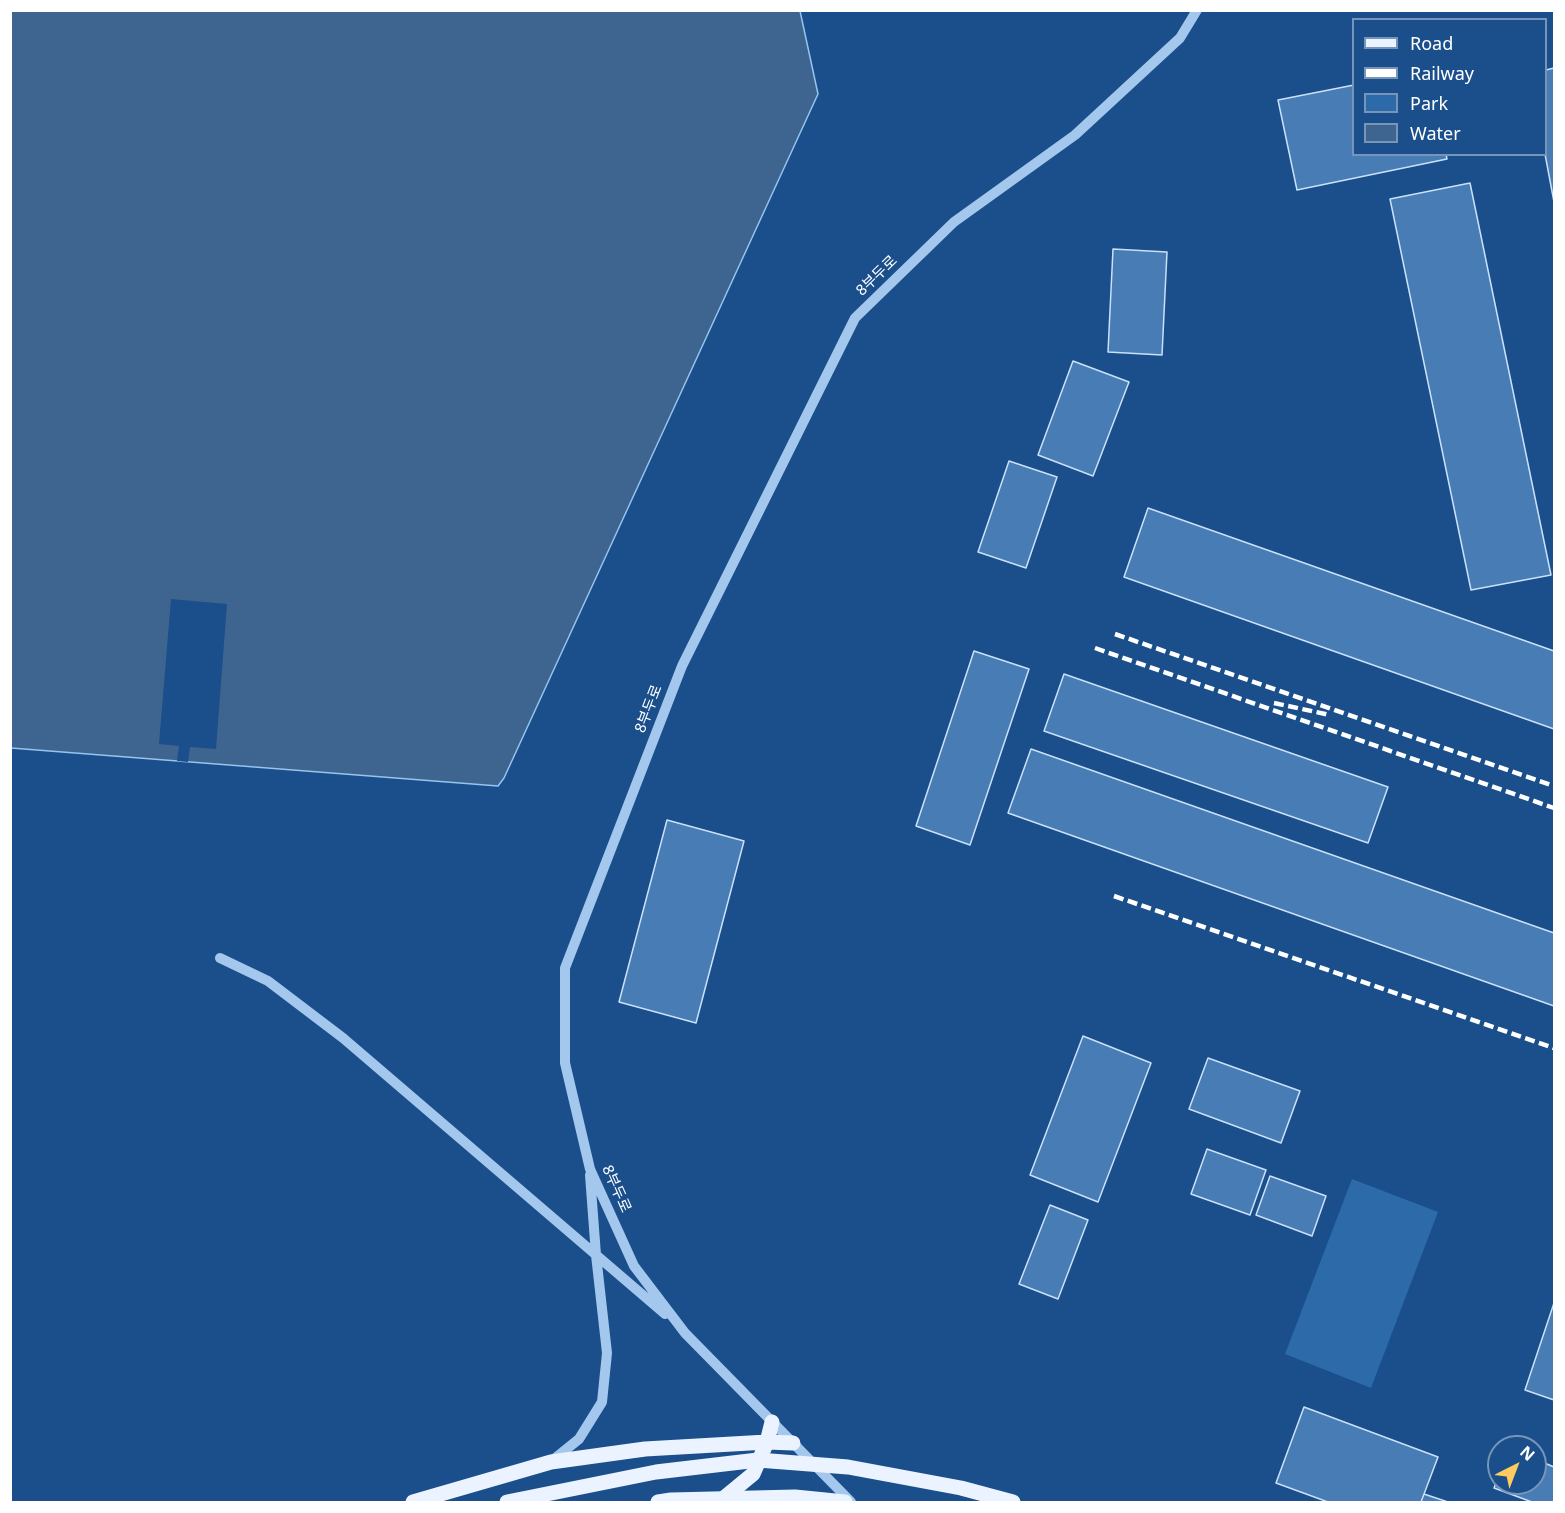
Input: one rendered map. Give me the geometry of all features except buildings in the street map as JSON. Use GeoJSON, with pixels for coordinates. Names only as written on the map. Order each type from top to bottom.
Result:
{"type":"FeatureCollection","features":[{"type":"Feature","properties":{"kind":"main road"},"geometry":{"type":"LineString","coordinates":[[720,1503],[753,1474],[767,1442],[772,1422]]}},
{"type":"Feature","properties":{"kind":"main road"},"geometry":{"type":"LineString","coordinates":[[413,1503],[551,1462],[645,1449],[767,1442],[793,1443]]}},
{"type":"Feature","properties":{"kind":"main road"},"geometry":{"type":"LineString","coordinates":[[507,1503],[656,1472],[758,1460],[848,1467],[961,1488],[1013,1503]]}},
{"type":"Feature","properties":{"kind":"main road"},"geometry":{"type":"LineString","coordinates":[[658,1503],[671,1500],[795,1497],[845,1503]]}},
{"type":"Feature","properties":{"kind":"street","name":"8부두로"},"geometry":{"type":"LineString","coordinates":[[851,1503],[681,1328],[634,1266],[590,1168],[565,1063],[565,968],[682,666],[855,318],[954,222],[1075,135],[1180,39],[1197,10]]}},
{"type":"Feature","properties":{"kind":"street"},"geometry":{"type":"LineString","coordinates":[[220,958],[268,981],[343,1038],[681,1328]]}},
{"type":"Feature","properties":{"kind":"street"},"geometry":{"type":"LineString","coordinates":[[551,1462],[579,1439],[602,1402],[607,1353],[596,1255],[590,1168]]}},
{"type":"Feature","properties":{"kind":"green space"},"geometry":{"type":"Polygon","coordinates":[[[1352,1179],[1438,1212],[1371,1388],[1285,1354],[1352,1179]]]}},
{"type":"Feature","properties":{"kind":"water"},"geometry":{"type":"Polygon","coordinates":[[[10,11],[800,11],[818,94],[504,778],[498,786],[11,748],[10,11]]]}},
{"type":"Feature","properties":{"kind":"pier"},"geometry":{"type":"Polygon","coordinates":[[[171,599],[227,604],[216,749],[190,747],[188,762],[177,761],[179,746],[159,744],[171,599]]]}},
{"type":"Feature","properties":{"kind":"railway"},"geometry":{"type":"LineString","coordinates":[[1115,634],[1554,786]]}},
{"type":"Feature","properties":{"kind":"railway"},"geometry":{"type":"LineString","coordinates":[[1095,648],[1554,808]]}},
{"type":"Feature","properties":{"kind":"railway"},"geometry":{"type":"LineString","coordinates":[[1274,703],[1330,715]]}},
{"type":"Feature","properties":{"kind":"railway"},"geometry":{"type":"LineString","coordinates":[[1114,896],[1554,1048]]}}]}
